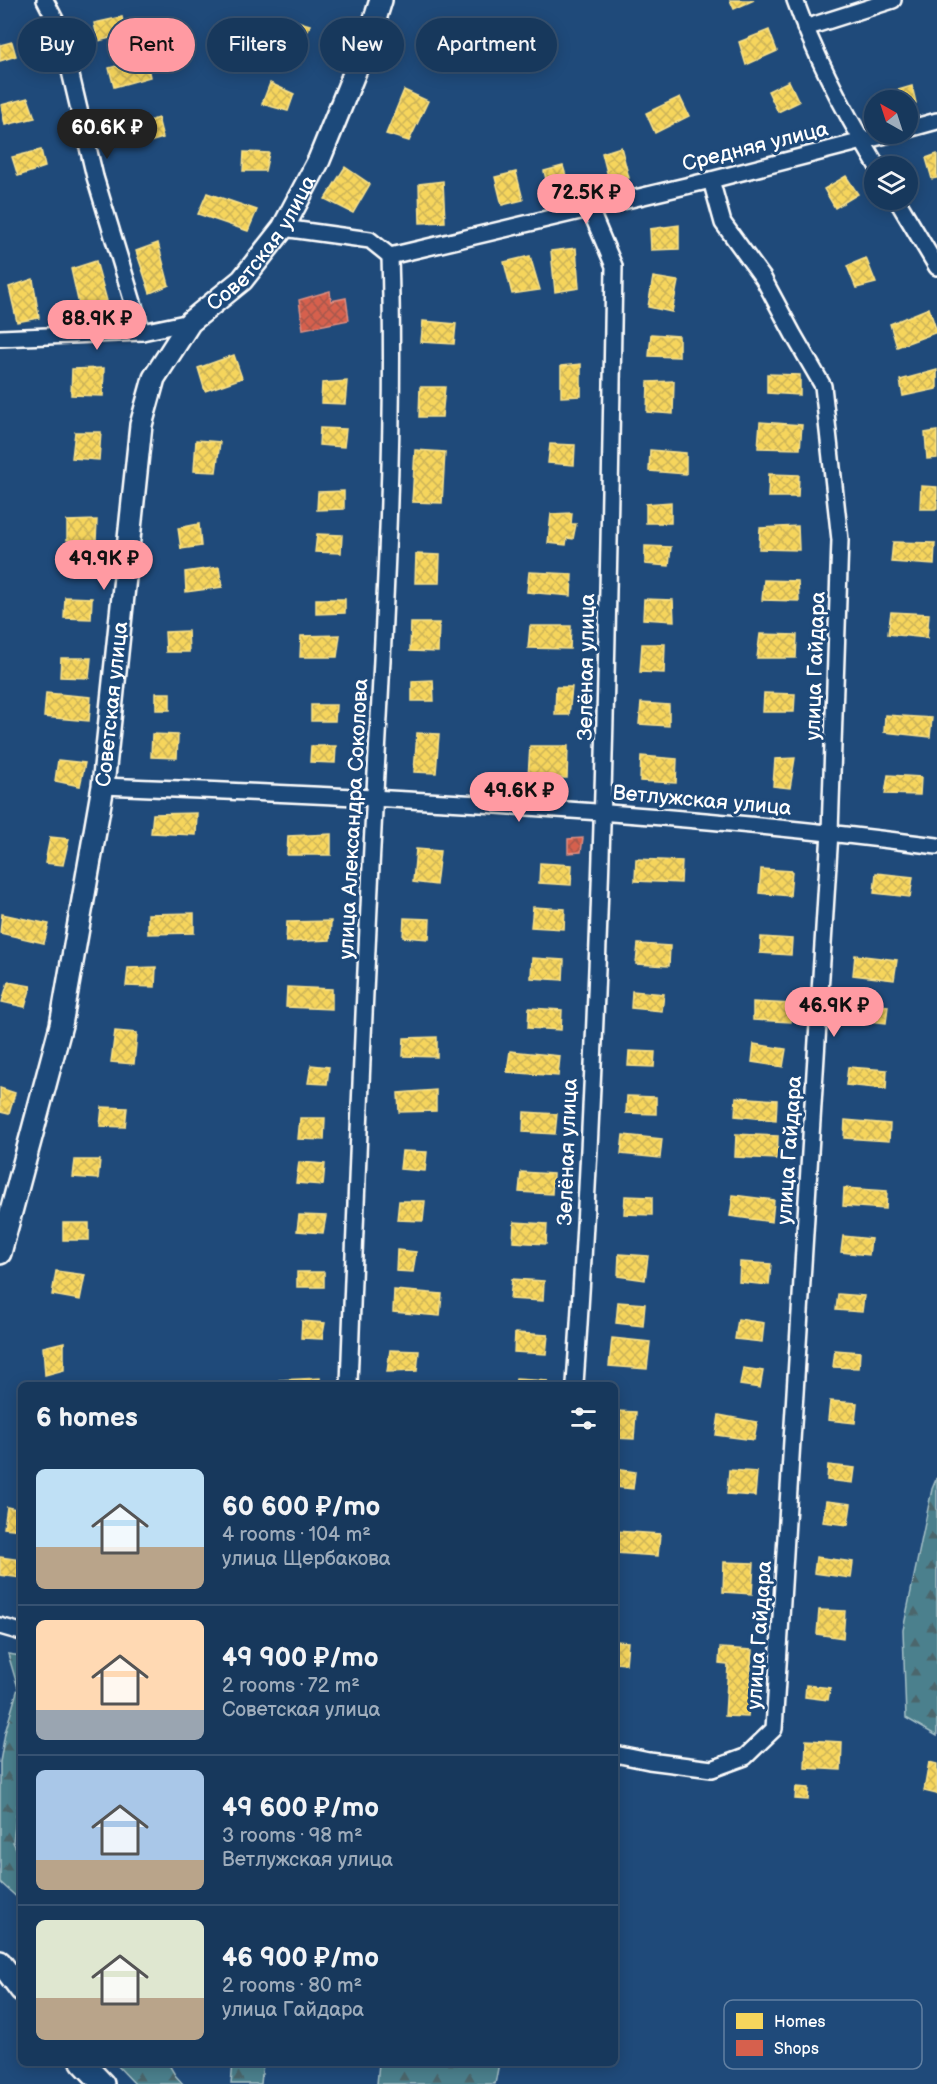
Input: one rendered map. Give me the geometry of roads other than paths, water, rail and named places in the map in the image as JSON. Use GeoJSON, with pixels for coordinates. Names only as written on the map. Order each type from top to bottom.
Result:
{"type":"FeatureCollection","features":[{"type":"Feature","properties":{"kind":"street"},"geometry":{"type":"LineString","coordinates":[[45,0],[60,29],[95,177],[142,332]]}},
{"type":"Feature","properties":{"kind":"street","name":"Советская улица"},"geometry":{"type":"LineString","coordinates":[[0,1253],[61,1025],[103,786],[141,425],[154,378],[190,322],[242,280],[284,228],[319,160],[371,32],[381,0]]}},
{"type":"Feature","properties":{"kind":"street"},"geometry":{"type":"LineString","coordinates":[[795,0],[832,87],[871,156]]}},
{"type":"Feature","properties":{"kind":"street"},"geometry":{"type":"LineString","coordinates":[[805,28],[893,0]]}},
{"type":"Feature","properties":{"kind":"street"},"geometry":{"type":"LineString","coordinates":[[918,126],[937,121]]}},
{"type":"Feature","properties":{"kind":"street","name":"Средняя улица"},"geometry":{"type":"LineString","coordinates":[[390,256],[589,207],[711,180],[862,141]]}},
{"type":"Feature","properties":{"kind":"street","name":"улица Гайдара"},"geometry":{"type":"LineString","coordinates":[[618,1755],[712,1769],[745,1757],[774,1729],[830,832],[840,540],[823,386],[763,279],[723,223],[711,180]]}},
{"type":"Feature","properties":{"kind":"street","name":"Зелёная улица"},"geometry":{"type":"LineString","coordinates":[[575,1382],[585,1237],[603,812],[614,266],[589,207]]}},
{"type":"Feature","properties":{"kind":"street"},"geometry":{"type":"LineString","coordinates":[[903,210],[937,267]]}},
{"type":"Feature","properties":{"kind":"street"},"geometry":{"type":"LineString","coordinates":[[284,228],[370,240],[390,256]]}},
{"type":"Feature","properties":{"kind":"street","name":"улица Александра Соколова"},"geometry":{"type":"LineString","coordinates":[[349,1382],[364,985],[386,608],[393,347],[390,256]]}},
{"type":"Feature","properties":{"kind":"street"},"geometry":{"type":"LineString","coordinates":[[0,338],[142,332],[190,322]]}},
{"type":"Feature","properties":{"kind":"street","name":"Ветлужская улица"},"geometry":{"type":"LineString","coordinates":[[103,786],[374,797],[603,812],[830,832],[937,846]]}},
{"type":"Feature","properties":{"kind":"street"},"geometry":{"type":"LineString","coordinates":[[0,1626],[18,1631]]}},
{"type":"Feature","properties":{"kind":"street"},"geometry":{"type":"LineString","coordinates":[[0,1962],[18,1986]]}},
{"type":"Feature","properties":{"kind":"street"},"geometry":{"type":"LineString","coordinates":[[85,2066],[103,2084]]}}]}
